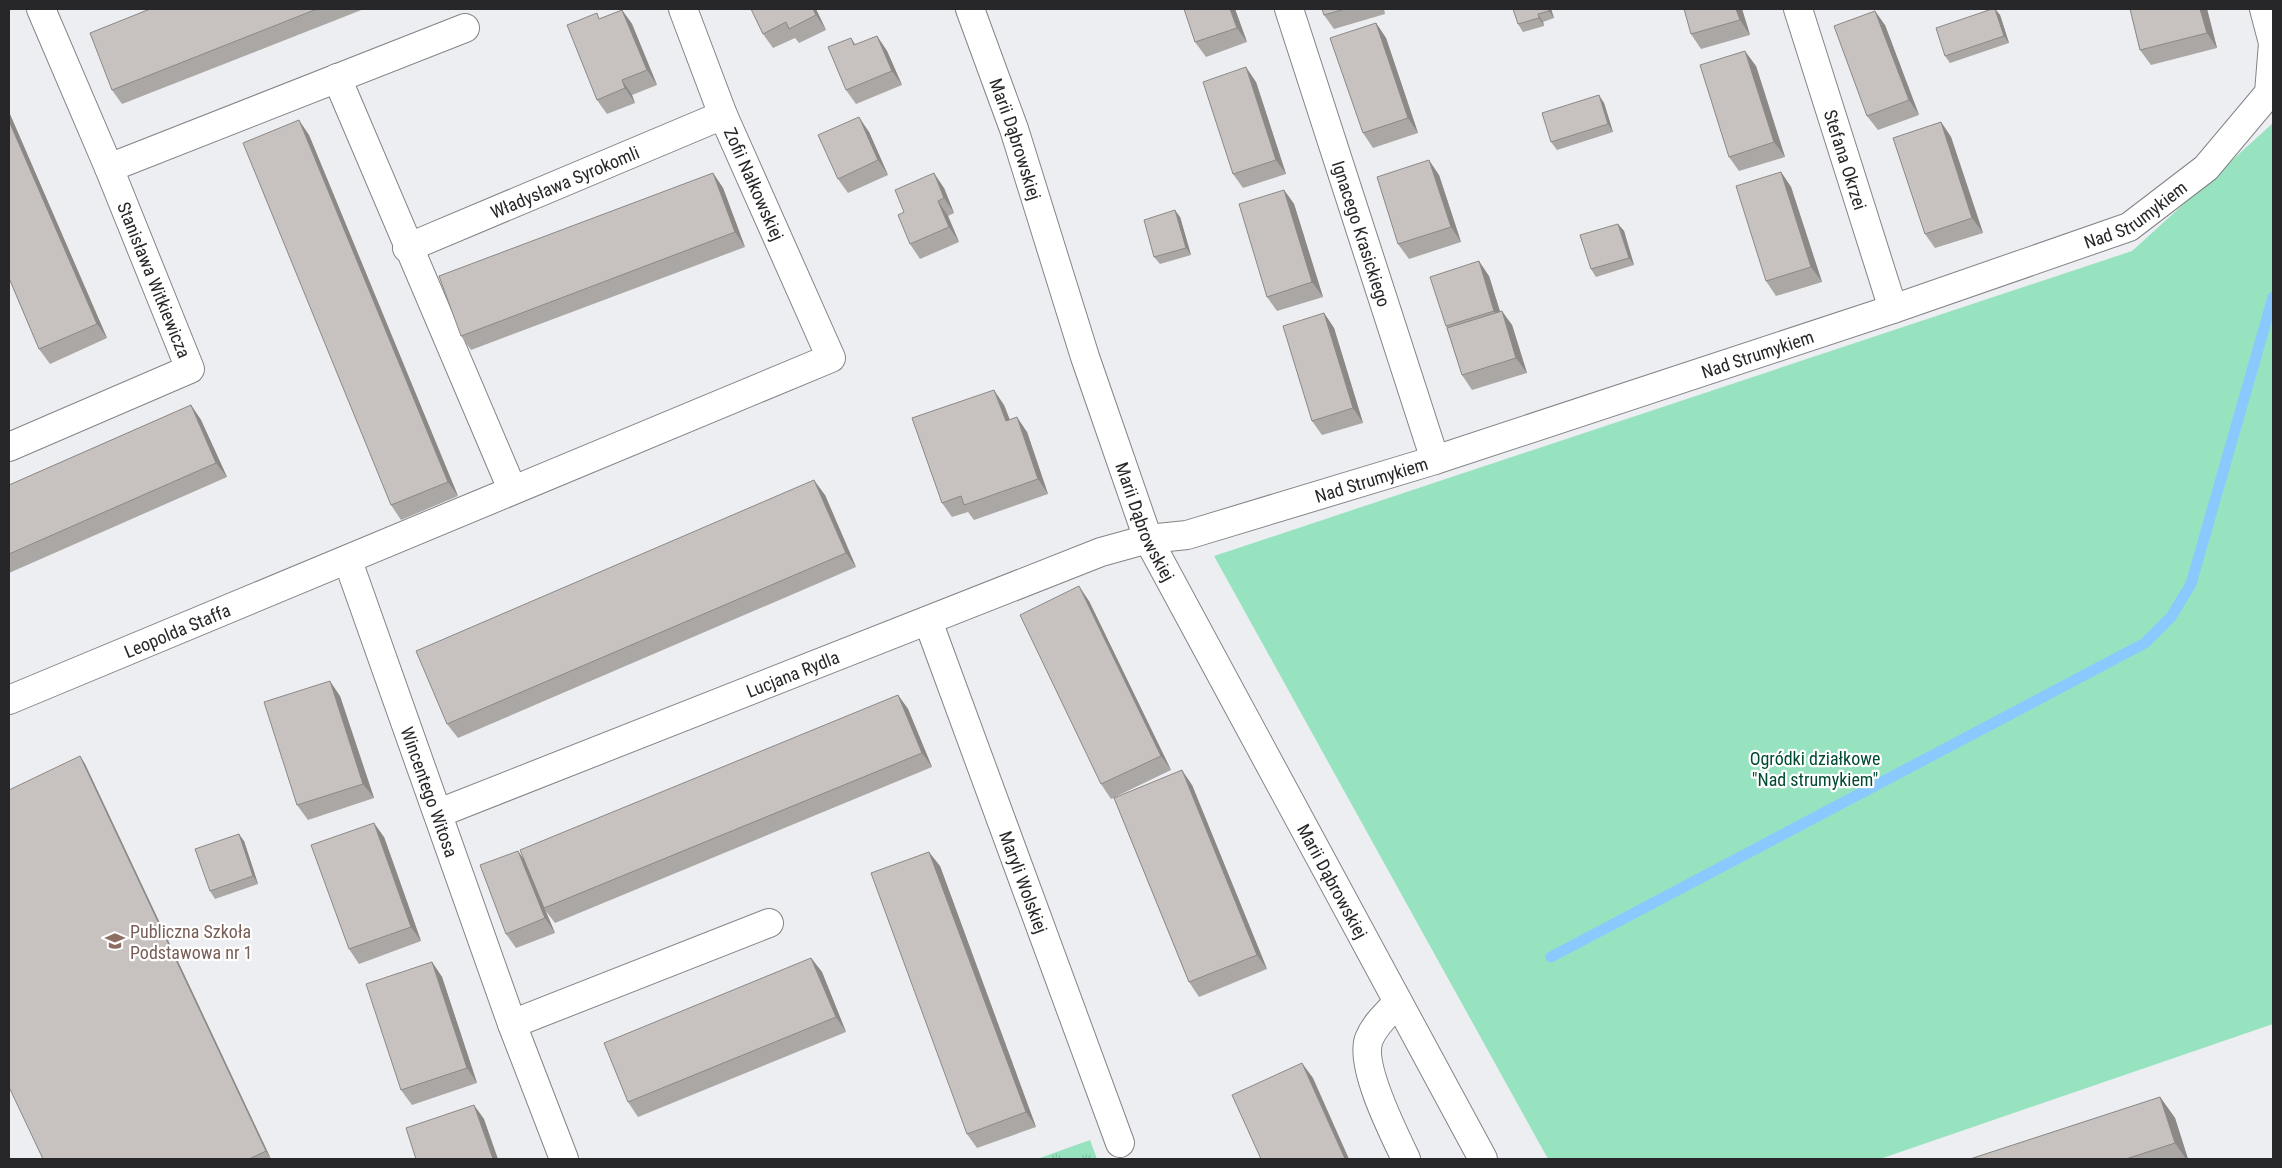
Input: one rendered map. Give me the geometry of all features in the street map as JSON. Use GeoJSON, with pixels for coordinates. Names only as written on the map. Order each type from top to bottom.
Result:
{"type":"FeatureCollection","features":[{"type":"Feature","properties":{"kind":"street","name":"Stanisława Witkiewicza"},"geometry":{"type":"LineString","coordinates":[[9,447],[190,369],[109,168],[41,9]]}},
{"type":"Feature","properties":{"kind":"street","name":"Zofii Nałkowskiej"},"geometry":{"type":"LineString","coordinates":[[683,9],[723,115],[831,358]]}},
{"type":"Feature","properties":{"kind":"street","name":"Marii Dąbrowskiej"},"geometry":{"type":"LineString","coordinates":[[970,9],[1014,129],[1088,366],[1148,539],[1483,1159]]}},
{"type":"Feature","properties":{"kind":"street","name":"Ignacego Krasickiego"},"geometry":{"type":"LineString","coordinates":[[1289,9],[1435,460]]}},
{"type":"Feature","properties":{"kind":"street","name":"Stefana Okrzei"},"geometry":{"type":"LineString","coordinates":[[1798,9],[1893,309]]}},
{"type":"Feature","properties":{"kind":"street","name":"Nad Strumykiem"},"geometry":{"type":"LineString","coordinates":[[1148,539],[1187,535],[1435,460],[1893,309],[2129,227],[2206,168],[2269,93],[2273,43],[2264,9]]}},
{"type":"Feature","properties":{"kind":"street"},"geometry":{"type":"LineString","coordinates":[[109,168],[465,28]]}},
{"type":"Feature","properties":{"kind":"street"},"geometry":{"type":"LineString","coordinates":[[337,78],[407,248],[512,489]]}},
{"type":"Feature","properties":{"kind":"street","name":"Władysława Syrokomli"},"geometry":{"type":"LineString","coordinates":[[407,248],[723,115]]}},
{"type":"Feature","properties":{"kind":"street","name":"Leopolda Staffa"},"geometry":{"type":"LineString","coordinates":[[9,700],[348,561],[512,489],[831,358]]}},
{"type":"Feature","properties":{"kind":"street","name":"Lucjana Rydla"},"geometry":{"type":"LineString","coordinates":[[439,813],[1101,552],[1148,539]]}},
{"type":"Feature","properties":{"kind":"street","name":"Wincentego Witosa"},"geometry":{"type":"LineString","coordinates":[[348,561],[439,813],[512,1024],[564,1159]]}},
{"type":"Feature","properties":{"kind":"street","name":"Maryli Wolskiej"},"geometry":{"type":"LineString","coordinates":[[928,621],[1120,1143]]}},
{"type":"Feature","properties":{"kind":"street"},"geometry":{"type":"LineString","coordinates":[[512,1024],[769,923]]}},
{"type":"Feature","properties":{"kind":"street"},"geometry":{"type":"LineString","coordinates":[[1398,1002],[1375,1027],[1368,1040],[1367,1060],[1392,1130],[1406,1159]]}},
{"type":"Feature","properties":{"kind":"green space","name":"Ogródki działkowe \"Nad strumykiem\""},"geometry":{"type":"Polygon","coordinates":[[[2273,123],[2273,1024],[1880,1159],[1548,1159],[1214,556],[2132,251],[2273,123]]]}},
{"type":"Feature","properties":{"kind":"green space"},"geometry":{"type":"Polygon","coordinates":[[[1090,1140],[1097,1159],[1037,1159],[1090,1140]]]}},
{"type":"Feature","properties":{"kind":"building"},"geometry":{"type":"Polygon","coordinates":[[[150,9],[317,9],[112,90],[90,33],[150,9]]]}},
{"type":"Feature","properties":{"kind":"building"},"geometry":{"type":"Polygon","coordinates":[[[751,9],[813,9],[816,15],[789,29],[786,22],[763,34],[751,9]]]}},
{"type":"Feature","properties":{"kind":"building"},"geometry":{"type":"Polygon","coordinates":[[[1184,9],[1230,9],[1237,28],[1195,42],[1184,9]]]}},
{"type":"Feature","properties":{"kind":"building"},"geometry":{"type":"Polygon","coordinates":[[[1322,9],[1345,9],[1324,15],[1322,9]]]}},
{"type":"Feature","properties":{"kind":"building"},"geometry":{"type":"Polygon","coordinates":[[[1513,9],[1548,9],[1549,11],[1538,14],[1539,18],[1518,24],[1513,9]]]}},
{"type":"Feature","properties":{"kind":"building"},"geometry":{"type":"Polygon","coordinates":[[[1684,9],[1736,9],[1740,20],[1691,34],[1684,9]]]}},
{"type":"Feature","properties":{"kind":"building"},"geometry":{"type":"Polygon","coordinates":[[[1995,9],[2004,36],[1945,56],[1936,28],[1995,9]]]}},
{"type":"Feature","properties":{"kind":"building"},"geometry":{"type":"Polygon","coordinates":[[[2130,9],[2200,9],[2207,33],[2140,50],[2130,9]]]}},
{"type":"Feature","properties":{"kind":"building"},"geometry":{"type":"Polygon","coordinates":[[[622,10],[647,70],[622,80],[625,88],[597,100],[567,25],[597,13],[599,19],[622,10]]]}},
{"type":"Feature","properties":{"kind":"building"},"geometry":{"type":"Polygon","coordinates":[[[1875,11],[1909,100],[1867,116],[1834,26],[1875,11]]]}},
{"type":"Feature","properties":{"kind":"building"},"geometry":{"type":"Polygon","coordinates":[[[1376,23],[1408,118],[1363,133],[1330,38],[1376,23]]]}},
{"type":"Feature","properties":{"kind":"building"},"geometry":{"type":"Polygon","coordinates":[[[877,36],[892,71],[846,90],[828,47],[851,38],[854,45],[877,36]]]}},
{"type":"Feature","properties":{"kind":"building"},"geometry":{"type":"Polygon","coordinates":[[[1745,51],[1774,142],[1729,157],[1700,65],[1745,51]]]}},
{"type":"Feature","properties":{"kind":"building"},"geometry":{"type":"Polygon","coordinates":[[[1246,67],[1276,160],[1233,174],[1203,82],[1246,67]]]}},
{"type":"Feature","properties":{"kind":"building"},"geometry":{"type":"Polygon","coordinates":[[[1599,95],[1608,124],[1551,142],[1542,113],[1599,95]]]}},
{"type":"Feature","properties":{"kind":"building"},"geometry":{"type":"Polygon","coordinates":[[[859,117],[878,160],[838,179],[818,135],[859,117]]]}},
{"type":"Feature","properties":{"kind":"building"},"geometry":{"type":"Polygon","coordinates":[[[299,120],[448,482],[391,505],[243,143],[299,120]]]}},
{"type":"Feature","properties":{"kind":"building"},"geometry":{"type":"Polygon","coordinates":[[[9,121],[97,324],[39,349],[9,278],[9,121]]]}},
{"type":"Feature","properties":{"kind":"building"},"geometry":{"type":"Polygon","coordinates":[[[1941,122],[1972,218],[1925,234],[1893,138],[1941,122]]]}},
{"type":"Feature","properties":{"kind":"building"},"geometry":{"type":"Polygon","coordinates":[[[1429,160],[1451,227],[1398,244],[1377,177],[1429,160]]]}},
{"type":"Feature","properties":{"kind":"building"},"geometry":{"type":"Polygon","coordinates":[[[1781,172],[1811,267],[1766,281],[1736,186],[1781,172]]]}},
{"type":"Feature","properties":{"kind":"building"},"geometry":{"type":"Polygon","coordinates":[[[713,173],[735,232],[461,336],[439,276],[713,173]]]}},
{"type":"Feature","properties":{"kind":"building"},"geometry":{"type":"Polygon","coordinates":[[[934,173],[944,198],[938,201],[949,227],[910,244],[898,215],[904,212],[895,190],[934,173]]]}},
{"type":"Feature","properties":{"kind":"building"},"geometry":{"type":"Polygon","coordinates":[[[1284,190],[1312,282],[1267,297],[1239,204],[1284,190]]]}},
{"type":"Feature","properties":{"kind":"building"},"geometry":{"type":"Polygon","coordinates":[[[1175,210],[1186,248],[1154,257],[1144,220],[1175,210]]]}},
{"type":"Feature","properties":{"kind":"building"},"geometry":{"type":"Polygon","coordinates":[[[1618,224],[1629,258],[1591,269],[1580,235],[1618,224]]]}},
{"type":"Feature","properties":{"kind":"building"},"geometry":{"type":"Polygon","coordinates":[[[1479,261],[1494,311],[1446,326],[1430,277],[1479,261]]]}},
{"type":"Feature","properties":{"kind":"building"},"geometry":{"type":"Polygon","coordinates":[[[1502,311],[1516,358],[1462,375],[1447,328],[1502,311]]]}},
{"type":"Feature","properties":{"kind":"building"},"geometry":{"type":"Polygon","coordinates":[[[1324,313],[1353,408],[1312,421],[1283,326],[1324,313]]]}},
{"type":"Feature","properties":{"kind":"building"},"geometry":{"type":"Polygon","coordinates":[[[994,390],[1006,421],[1017,417],[1038,479],[964,505],[961,496],[942,503],[912,418],[994,390]]]}},
{"type":"Feature","properties":{"kind":"building"},"geometry":{"type":"Polygon","coordinates":[[[191,405],[216,463],[9,554],[9,485],[191,405]]]}},
{"type":"Feature","properties":{"kind":"building"},"geometry":{"type":"Polygon","coordinates":[[[814,480],[846,553],[447,724],[416,651],[814,480]]]}},
{"type":"Feature","properties":{"kind":"building"},"geometry":{"type":"Polygon","coordinates":[[[1079,586],[1161,756],[1101,784],[1020,615],[1079,586]]]}},
{"type":"Feature","properties":{"kind":"building"},"geometry":{"type":"Polygon","coordinates":[[[330,681],[363,784],[297,805],[264,702],[330,681]]]}},
{"type":"Feature","properties":{"kind":"building"},"geometry":{"type":"Polygon","coordinates":[[[898,695],[922,753],[544,908],[520,850],[898,695]]]}},
{"type":"Feature","properties":{"kind":"building","name":"Publiczna Szkoła Podstawowa nr 1"},"geometry":{"type":"Polygon","coordinates":[[[80,756],[266,1151],[249,1159],[43,1159],[9,1087],[9,790],[80,756]]]}},
{"type":"Feature","properties":{"kind":"building"},"geometry":{"type":"Polygon","coordinates":[[[1182,770],[1257,955],[1189,982],[1114,798],[1182,770]]]}},
{"type":"Feature","properties":{"kind":"building"},"geometry":{"type":"Polygon","coordinates":[[[374,823],[411,927],[349,949],[311,845],[374,823]]]}},
{"type":"Feature","properties":{"kind":"building"},"geometry":{"type":"Polygon","coordinates":[[[239,834],[253,876],[210,891],[195,849],[239,834]]]}},
{"type":"Feature","properties":{"kind":"building"},"geometry":{"type":"Polygon","coordinates":[[[518,851],[545,918],[506,934],[480,865],[518,851]]]}},
{"type":"Feature","properties":{"kind":"building"},"geometry":{"type":"Polygon","coordinates":[[[929,852],[1026,1112],[967,1134],[871,873],[929,852]]]}},
{"type":"Feature","properties":{"kind":"building"},"geometry":{"type":"Polygon","coordinates":[[[811,958],[836,1017],[628,1102],[604,1043],[811,958]]]}},
{"type":"Feature","properties":{"kind":"building"},"geometry":{"type":"Polygon","coordinates":[[[432,962],[467,1068],[401,1090],[366,984],[432,962]]]}},
{"type":"Feature","properties":{"kind":"building"},"geometry":{"type":"Polygon","coordinates":[[[1302,1063],[1345,1159],[1261,1159],[1232,1095],[1302,1063]]]}},
{"type":"Feature","properties":{"kind":"building"},"geometry":{"type":"Polygon","coordinates":[[[2160,1097],[2175,1143],[2126,1159],[1970,1159],[2160,1097]]]}},
{"type":"Feature","properties":{"kind":"building"},"geometry":{"type":"Polygon","coordinates":[[[474,1105],[493,1159],[416,1159],[406,1128],[474,1105]]]}},
{"type":"Feature","properties":{"kind":"waterway"},"geometry":{"type":"LineString","coordinates":[[1551,957],[2145,643],[2171,617],[2191,584],[2273,297]]}},
{"type":"Feature","properties":{"kind":"place","name":"Publiczna Szkoła Podstawowa nr 1"},"geometry":{"type":"Point","coordinates":[115,941]}}]}
